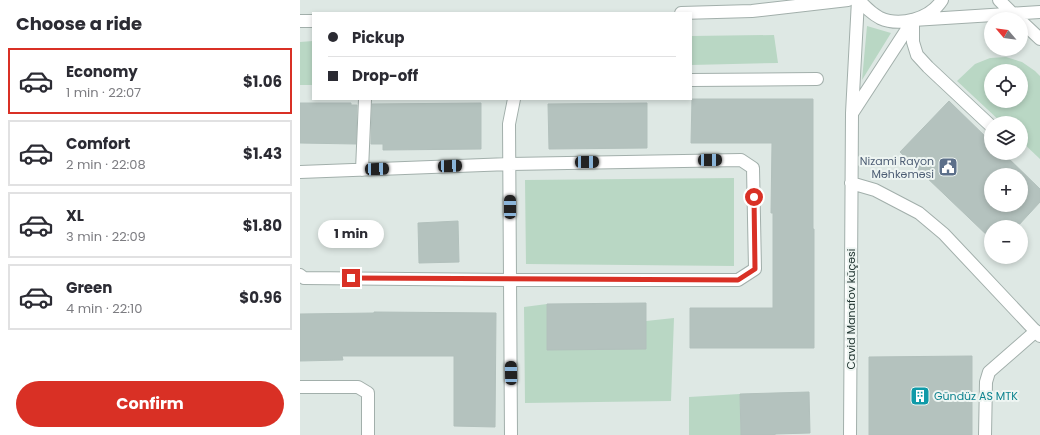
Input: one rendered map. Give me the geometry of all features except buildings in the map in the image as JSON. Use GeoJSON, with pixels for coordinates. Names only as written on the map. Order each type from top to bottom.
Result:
{"type":"FeatureCollection","features":[{"type":"Feature","properties":{"kind":"street"},"geometry":{"type":"LineString","coordinates":[[692,13],[752,11],[848,0]]}},
{"type":"Feature","properties":{"kind":"street"},"geometry":{"type":"LineString","coordinates":[[858,0],[868,11],[882,19],[897,22],[913,20],[984,19]]}},
{"type":"Feature","properties":{"kind":"street","name":"Cavid Manafov küçəsi"},"geometry":{"type":"LineString","coordinates":[[850,435],[852,113],[858,0]]}},
{"type":"Feature","properties":{"kind":"street"},"geometry":{"type":"LineString","coordinates":[[852,113],[913,20],[928,14],[940,4],[942,0]]}},
{"type":"Feature","properties":{"kind":"street"},"geometry":{"type":"LineString","coordinates":[[999,0],[1011,12]]}},
{"type":"Feature","properties":{"kind":"street"},"geometry":{"type":"LineString","coordinates":[[1028,15],[1040,12]]}},
{"type":"Feature","properties":{"kind":"street"},"geometry":{"type":"LineString","coordinates":[[913,20],[913,42],[917,55],[984,119]]}},
{"type":"Feature","properties":{"kind":"street"},"geometry":{"type":"LineString","coordinates":[[300,21],[312,21]]}},
{"type":"Feature","properties":{"kind":"street"},"geometry":{"type":"LineString","coordinates":[[1028,29],[1040,40]]}},
{"type":"Feature","properties":{"kind":"street"},"geometry":{"type":"LineString","coordinates":[[692,80],[817,79]]}},
{"type":"Feature","properties":{"kind":"street"},"geometry":{"type":"LineString","coordinates":[[362,170],[365,100]]}},
{"type":"Feature","properties":{"kind":"street"},"geometry":{"type":"LineString","coordinates":[[511,435],[509,124],[514,100]]}},
{"type":"Feature","properties":{"kind":"street"},"geometry":{"type":"LineString","coordinates":[[300,172],[510,164],[741,160],[753,168],[755,269],[738,280],[304,278],[300,275]]}},
{"type":"Feature","properties":{"kind":"street"},"geometry":{"type":"LineString","coordinates":[[851,183],[875,190],[919,213],[944,234],[1038,333],[989,372],[986,382],[985,435]]}},
{"type":"Feature","properties":{"kind":"street"},"geometry":{"type":"LineString","coordinates":[[300,387],[358,387],[368,393],[368,435]]}},
{"type":"Feature","properties":{"kind":"green space"},"geometry":{"type":"Polygon","coordinates":[[[867,26],[891,33],[862,80],[867,26]]]}},
{"type":"Feature","properties":{"kind":"green space"},"geometry":{"type":"Polygon","coordinates":[[[774,35],[778,63],[692,65],[692,36],[774,35]]]}},
{"type":"Feature","properties":{"kind":"green space"},"geometry":{"type":"Polygon","coordinates":[[[312,41],[312,85],[300,85],[300,42],[312,41]]]}},
{"type":"Feature","properties":{"kind":"green space"},"geometry":{"type":"Polygon","coordinates":[[[1006,57],[1025,64],[984,64],[984,106],[957,81],[975,64],[990,58],[1006,57]]]}},
{"type":"Feature","properties":{"kind":"green space"},"geometry":{"type":"Polygon","coordinates":[[[1028,66],[1035,71],[1040,76],[1040,159],[1028,148],[1028,116],[994,116],[986,108],[1028,108],[1028,66]]]}},
{"type":"Feature","properties":{"kind":"green space"},"geometry":{"type":"Polygon","coordinates":[[[734,178],[734,266],[526,264],[525,180],[734,178]]]}},
{"type":"Feature","properties":{"kind":"green space"},"geometry":{"type":"Polygon","coordinates":[[[547,304],[646,349],[646,321],[674,318],[671,401],[525,403],[524,307],[547,304]]]}},
{"type":"Feature","properties":{"kind":"green space"},"geometry":{"type":"Polygon","coordinates":[[[740,394],[741,435],[689,435],[689,397],[740,394]]]}},
{"type":"Feature","properties":{"kind":"place","name":"Nizami Rayon Məhkəməsi"},"geometry":{"type":"Point","coordinates":[948,167]}},
{"type":"Feature","properties":{"kind":"place","name":"Gündüz AS MTK"},"geometry":{"type":"Point","coordinates":[920,396]}},
{"type":"Feature","properties":{"kind":"route"},"geometry":{"type":"LineString","coordinates":[[351,278],[738,280],[755,269],[754,197]]}}]}
